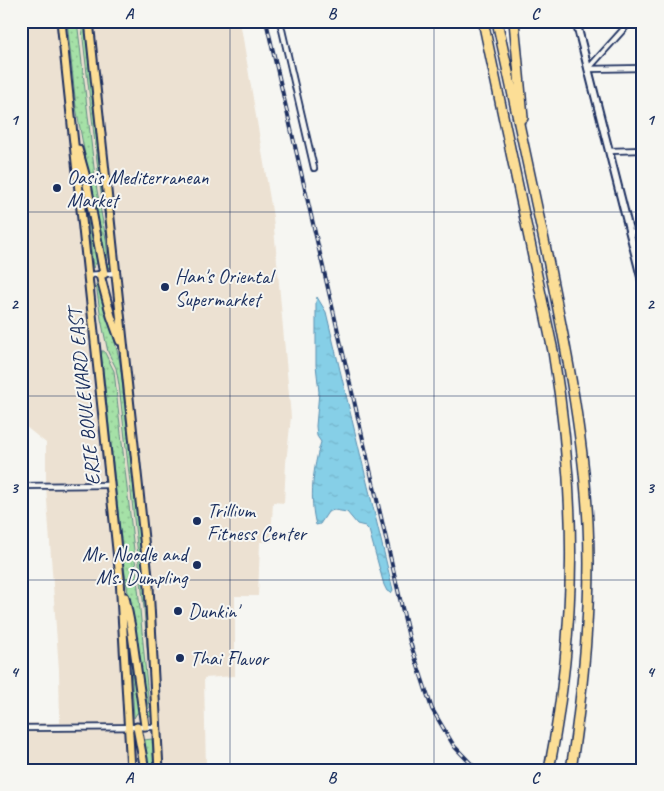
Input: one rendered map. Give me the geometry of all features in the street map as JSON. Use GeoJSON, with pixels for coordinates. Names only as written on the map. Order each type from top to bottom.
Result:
{"type":"FeatureCollection","features":[{"type":"Feature","properties":{"kind":"highway"},"geometry":{"type":"LineString","coordinates":[[483,21],[553,351],[560,392],[568,467],[571,527],[568,630],[564,680],[549,770]]}},
{"type":"Feature","properties":{"kind":"highway"},"geometry":{"type":"LineString","coordinates":[[497,21],[574,390],[582,450],[589,559],[586,646],[583,684],[570,770]]}},
{"type":"Feature","properties":{"kind":"highway"},"geometry":{"type":"LineString","coordinates":[[514,21],[529,173]]}},
{"type":"Feature","properties":{"kind":"main road","name":"ERIE BOULEVARD EAST"},"geometry":{"type":"LineString","coordinates":[[61,21],[120,578],[131,770]]}},
{"type":"Feature","properties":{"kind":"main road"},"geometry":{"type":"LineString","coordinates":[[89,21],[149,586],[159,770]]}},
{"type":"Feature","properties":{"kind":"main road"},"geometry":{"type":"LineString","coordinates":[[72,127],[85,174],[111,316],[124,351]]}},
{"type":"Feature","properties":{"kind":"main road"},"geometry":{"type":"LineString","coordinates":[[120,578],[132,627],[145,770]]}},
{"type":"Feature","properties":{"kind":"street"},"geometry":{"type":"LineString","coordinates":[[280,21],[314,168]]}},
{"type":"Feature","properties":{"kind":"street"},"geometry":{"type":"LineString","coordinates":[[576,21],[643,285]]}},
{"type":"Feature","properties":{"kind":"street"},"geometry":{"type":"LineString","coordinates":[[588,69],[631,21]]}},
{"type":"Feature","properties":{"kind":"street"},"geometry":{"type":"LineString","coordinates":[[588,69],[643,68]]}},
{"type":"Feature","properties":{"kind":"street"},"geometry":{"type":"LineString","coordinates":[[609,151],[643,150]]}},
{"type":"Feature","properties":{"kind":"street"},"geometry":{"type":"LineString","coordinates":[[629,232],[643,231]]}},
{"type":"Feature","properties":{"kind":"street"},"geometry":{"type":"LineString","coordinates":[[88,276],[116,273]]}},
{"type":"Feature","properties":{"kind":"street"},"geometry":{"type":"LineString","coordinates":[[21,486],[110,485]]}},
{"type":"Feature","properties":{"kind":"street"},"geometry":{"type":"LineString","coordinates":[[21,728],[156,726]]}},
{"type":"Feature","properties":{"kind":"shaded area"},"geometry":{"type":"Polygon","coordinates":[[[21,21],[240,21],[273,217],[291,417],[284,503],[273,502],[271,542],[260,542],[258,596],[235,596],[235,676],[204,678],[206,770],[21,770],[21,723],[60,723],[59,670],[46,486],[46,443],[21,423],[21,21]]]}},
{"type":"Feature","properties":{"kind":"green space"},"geometry":{"type":"Polygon","coordinates":[[[67,21],[74,21],[78,29],[96,185],[106,239],[108,258],[105,262],[76,107],[67,21]]]}},
{"type":"Feature","properties":{"kind":"green space"},"geometry":{"type":"Polygon","coordinates":[[[79,21],[85,21],[100,171],[113,263],[112,267],[108,268],[106,268],[106,265],[110,261],[110,250],[99,179],[82,30],[79,21]]]}},
{"type":"Feature","properties":{"kind":"green space"},"geometry":{"type":"Polygon","coordinates":[[[86,200],[100,263],[95,264],[93,268],[86,200]]]}},
{"type":"Feature","properties":{"kind":"green space"},"geometry":{"type":"Polygon","coordinates":[[[96,284],[100,284],[120,362],[150,636],[153,715],[151,717],[147,714],[152,709],[144,608],[119,385],[116,368],[108,352],[96,284]]]}},
{"type":"Feature","properties":{"kind":"green space"},"geometry":{"type":"Polygon","coordinates":[[[101,351],[104,351],[114,371],[137,577],[149,708],[147,710],[124,568],[101,351]]]}},
{"type":"Feature","properties":{"kind":"green space"},"geometry":{"type":"Polygon","coordinates":[[[130,649],[142,711],[137,713],[134,718],[130,649]]]}},
{"type":"Feature","properties":{"kind":"green space"},"geometry":{"type":"Polygon","coordinates":[[[152,739],[154,770],[149,770],[144,740],[152,739]]]}},
{"type":"Feature","properties":{"kind":"water"},"geometry":{"type":"Polygon","coordinates":[[[317,297],[326,312],[393,590],[391,593],[387,591],[384,585],[369,530],[365,526],[357,524],[347,512],[334,510],[328,512],[320,524],[316,525],[312,494],[316,462],[321,442],[317,436],[316,426],[319,392],[316,365],[317,297]]]}},
{"type":"Feature","properties":{"kind":"railway"},"geometry":{"type":"LineString","coordinates":[[266,21],[410,642],[432,709],[454,746],[477,770]]}},
{"type":"Feature","properties":{"kind":"place","name":"Oasis Mediterranean Market"},"geometry":{"type":"Point","coordinates":[57,188]}},
{"type":"Feature","properties":{"kind":"place","name":"Han's Oriental Supermarket"},"geometry":{"type":"Point","coordinates":[165,287]}},
{"type":"Feature","properties":{"kind":"place","name":"Trillium Fitness Center"},"geometry":{"type":"Point","coordinates":[197,521]}},
{"type":"Feature","properties":{"kind":"place","name":"Mr. Noodle and Ms. Dumpling"},"geometry":{"type":"Point","coordinates":[197,565]}},
{"type":"Feature","properties":{"kind":"place","name":"Dunkin'"},"geometry":{"type":"Point","coordinates":[178,611]}},
{"type":"Feature","properties":{"kind":"place","name":"Thai Flavor"},"geometry":{"type":"Point","coordinates":[180,658]}}]}
